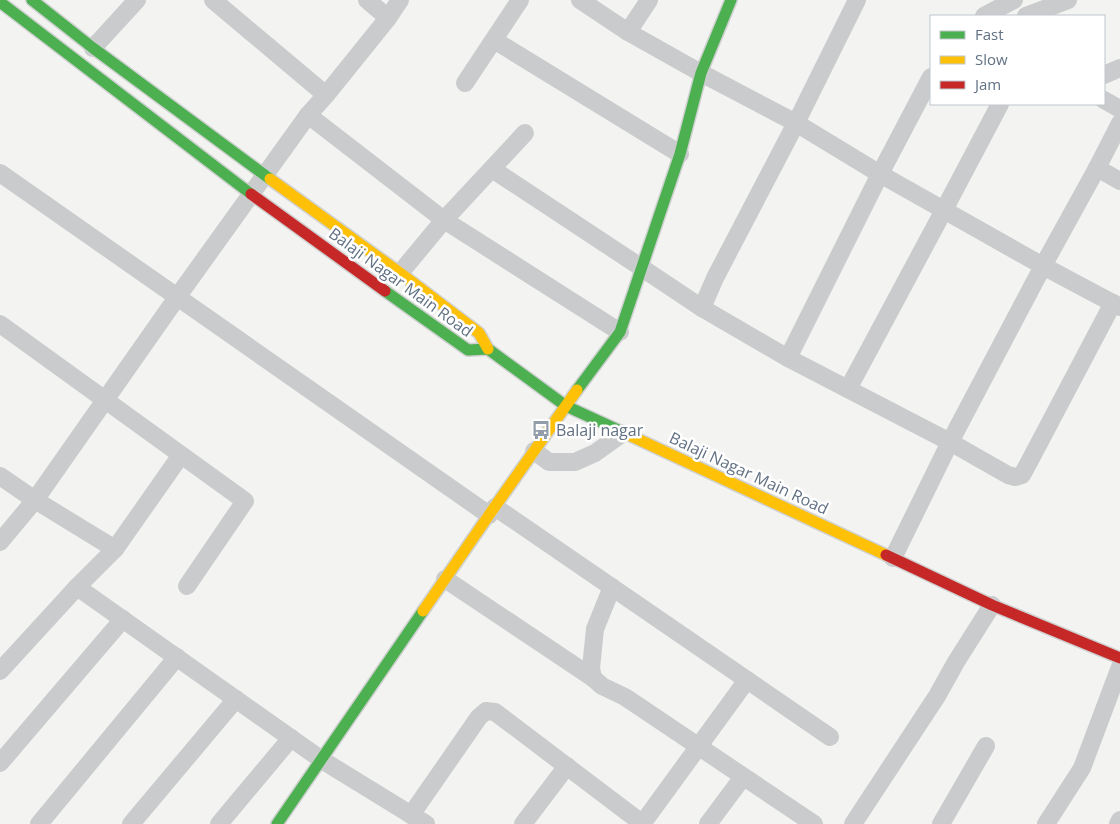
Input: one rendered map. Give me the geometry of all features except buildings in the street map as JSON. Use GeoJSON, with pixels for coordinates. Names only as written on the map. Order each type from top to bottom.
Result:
{"type":"FeatureCollection","features":[{"type":"Feature","properties":{"kind":"street"},"geometry":{"type":"LineString","coordinates":[[32,0],[264,176],[400,273],[478,333],[488,349]]}},
{"type":"Feature","properties":{"kind":"street"},"geometry":{"type":"LineString","coordinates":[[93,48],[137,0]]}},
{"type":"Feature","properties":{"kind":"street"},"geometry":{"type":"LineString","coordinates":[[213,0],[326,95]]}},
{"type":"Feature","properties":{"kind":"street"},"geometry":{"type":"LineString","coordinates":[[367,0],[388,18]]}},
{"type":"Feature","properties":{"kind":"street"},"geometry":{"type":"LineString","coordinates":[[0,542],[35,500],[308,115],[388,18],[400,0]]}},
{"type":"Feature","properties":{"kind":"street"},"geometry":{"type":"LineString","coordinates":[[465,83],[520,0]]}},
{"type":"Feature","properties":{"kind":"street"},"geometry":{"type":"LineString","coordinates":[[492,170],[702,308],[788,358],[1016,478],[1022,475],[1116,305],[880,174],[796,123],[628,32],[580,0]]}},
{"type":"Feature","properties":{"kind":"street"},"geometry":{"type":"LineString","coordinates":[[628,32],[649,0]]}},
{"type":"Feature","properties":{"kind":"street"},"geometry":{"type":"LineString","coordinates":[[277,824],[492,511],[620,332],[680,154],[701,73],[731,0]]}},
{"type":"Feature","properties":{"kind":"street"},"geometry":{"type":"LineString","coordinates":[[702,308],[715,278],[858,0]]}},
{"type":"Feature","properties":{"kind":"street"},"geometry":{"type":"LineString","coordinates":[[986,15],[1014,0]]}},
{"type":"Feature","properties":{"kind":"street"},"geometry":{"type":"LineString","coordinates":[[1020,0],[1026,15]]}},
{"type":"Feature","properties":{"kind":"street"},"geometry":{"type":"LineString","coordinates":[[1029,15],[1068,0]]}},
{"type":"Feature","properties":{"kind":"street","name":"Balaji Nagar Main Road"},"geometry":{"type":"LineString","coordinates":[[0,2],[252,194],[468,350],[488,349],[566,406],[992,605],[1120,658]]}},
{"type":"Feature","properties":{"kind":"street"},"geometry":{"type":"LineString","coordinates":[[494,40],[680,154]]}},
{"type":"Feature","properties":{"kind":"street"},"geometry":{"type":"LineString","coordinates":[[1105,75],[1120,68]]}},
{"type":"Feature","properties":{"kind":"street"},"geometry":{"type":"LineString","coordinates":[[788,358],[930,79]]}},
{"type":"Feature","properties":{"kind":"street"},"geometry":{"type":"LineString","coordinates":[[1105,101],[1120,109]]}},
{"type":"Feature","properties":{"kind":"street"},"geometry":{"type":"LineString","coordinates":[[848,389],[999,105]]}},
{"type":"Feature","properties":{"kind":"street"},"geometry":{"type":"LineString","coordinates":[[308,115],[444,220],[620,332]]}},
{"type":"Feature","properties":{"kind":"street"},"geometry":{"type":"LineString","coordinates":[[894,558],[950,442],[1120,123]]}},
{"type":"Feature","properties":{"kind":"street"},"geometry":{"type":"LineString","coordinates":[[400,273],[444,220],[524,133]]}},
{"type":"Feature","properties":{"kind":"street"},"geometry":{"type":"LineString","coordinates":[[1097,168],[1120,181]]}},
{"type":"Feature","properties":{"kind":"street"},"geometry":{"type":"LineString","coordinates":[[0,173],[492,511],[612,587],[830,737]]}},
{"type":"Feature","properties":{"kind":"street"},"geometry":{"type":"LineString","coordinates":[[0,324],[245,501],[187,586]]}},
{"type":"Feature","properties":{"kind":"street"},"geometry":{"type":"LineString","coordinates":[[534,451],[549,462],[575,462],[594,453],[623,433]]}},
{"type":"Feature","properties":{"kind":"street"},"geometry":{"type":"LineString","coordinates":[[0,671],[114,549],[181,454]]}},
{"type":"Feature","properties":{"kind":"street"},"geometry":{"type":"LineString","coordinates":[[0,476],[114,549]]}},
{"type":"Feature","properties":{"kind":"street"},"geometry":{"type":"LineString","coordinates":[[445,579],[593,678],[602,686],[624,697],[814,824]]}},
{"type":"Feature","properties":{"kind":"street"},"geometry":{"type":"LineString","coordinates":[[77,587],[322,760],[418,819],[479,717],[486,711],[495,712],[643,824],[748,680]]}},
{"type":"Feature","properties":{"kind":"street"},"geometry":{"type":"LineString","coordinates":[[593,678],[591,668],[595,629],[612,587]]}},
{"type":"Feature","properties":{"kind":"street"},"geometry":{"type":"LineString","coordinates":[[853,824],[937,696],[992,605]]}},
{"type":"Feature","properties":{"kind":"street"},"geometry":{"type":"LineString","coordinates":[[0,763],[123,620]]}},
{"type":"Feature","properties":{"kind":"street"},"geometry":{"type":"LineString","coordinates":[[39,824],[177,657]]}},
{"type":"Feature","properties":{"kind":"street"},"geometry":{"type":"LineString","coordinates":[[1046,824],[1082,768],[1120,667]]}},
{"type":"Feature","properties":{"kind":"street"},"geometry":{"type":"LineString","coordinates":[[130,824],[236,699]]}},
{"type":"Feature","properties":{"kind":"street"},"geometry":{"type":"LineString","coordinates":[[219,824],[290,738]]}},
{"type":"Feature","properties":{"kind":"street"},"geometry":{"type":"LineString","coordinates":[[941,824],[986,746]]}},
{"type":"Feature","properties":{"kind":"street"},"geometry":{"type":"LineString","coordinates":[[523,824],[567,766]]}},
{"type":"Feature","properties":{"kind":"street"},"geometry":{"type":"LineString","coordinates":[[708,824],[743,776]]}},
{"type":"Feature","properties":{"kind":"street"},"geometry":{"type":"LineString","coordinates":[[1118,824],[1120,820]]}},
{"type":"Feature","properties":{"kind":"traffic: fast"},"geometry":{"type":"LineString","coordinates":[[32,0],[93,48],[270,179]]}},
{"type":"Feature","properties":{"kind":"traffic: fast"},"geometry":{"type":"LineString","coordinates":[[577,390],[620,332],[680,154],[701,73],[731,0]]}},
{"type":"Feature","properties":{"kind":"traffic: fast"},"geometry":{"type":"LineString","coordinates":[[0,2],[251,194]]}},
{"type":"Feature","properties":{"kind":"traffic: fast"},"geometry":{"type":"LineString","coordinates":[[385,291],[468,350],[488,349],[566,406],[629,435]]}},
{"type":"Feature","properties":{"kind":"traffic: fast"},"geometry":{"type":"LineString","coordinates":[[277,824],[423,611]]}},
{"type":"Feature","properties":{"kind":"traffic: slow"},"geometry":{"type":"LineString","coordinates":[[270,179],[479,333],[488,349]]}},
{"type":"Feature","properties":{"kind":"traffic: slow"},"geometry":{"type":"LineString","coordinates":[[423,611],[577,390]]}},
{"type":"Feature","properties":{"kind":"traffic: slow"},"geometry":{"type":"LineString","coordinates":[[629,435],[886,555]]}},
{"type":"Feature","properties":{"kind":"traffic: jam"},"geometry":{"type":"LineString","coordinates":[[251,194],[385,291]]}},
{"type":"Feature","properties":{"kind":"traffic: jam"},"geometry":{"type":"LineString","coordinates":[[886,555],[992,605],[1120,658]]}},
{"type":"Feature","properties":{"kind":"place","name":"Balaji nagar"},"geometry":{"type":"Point","coordinates":[541,430]}}]}
